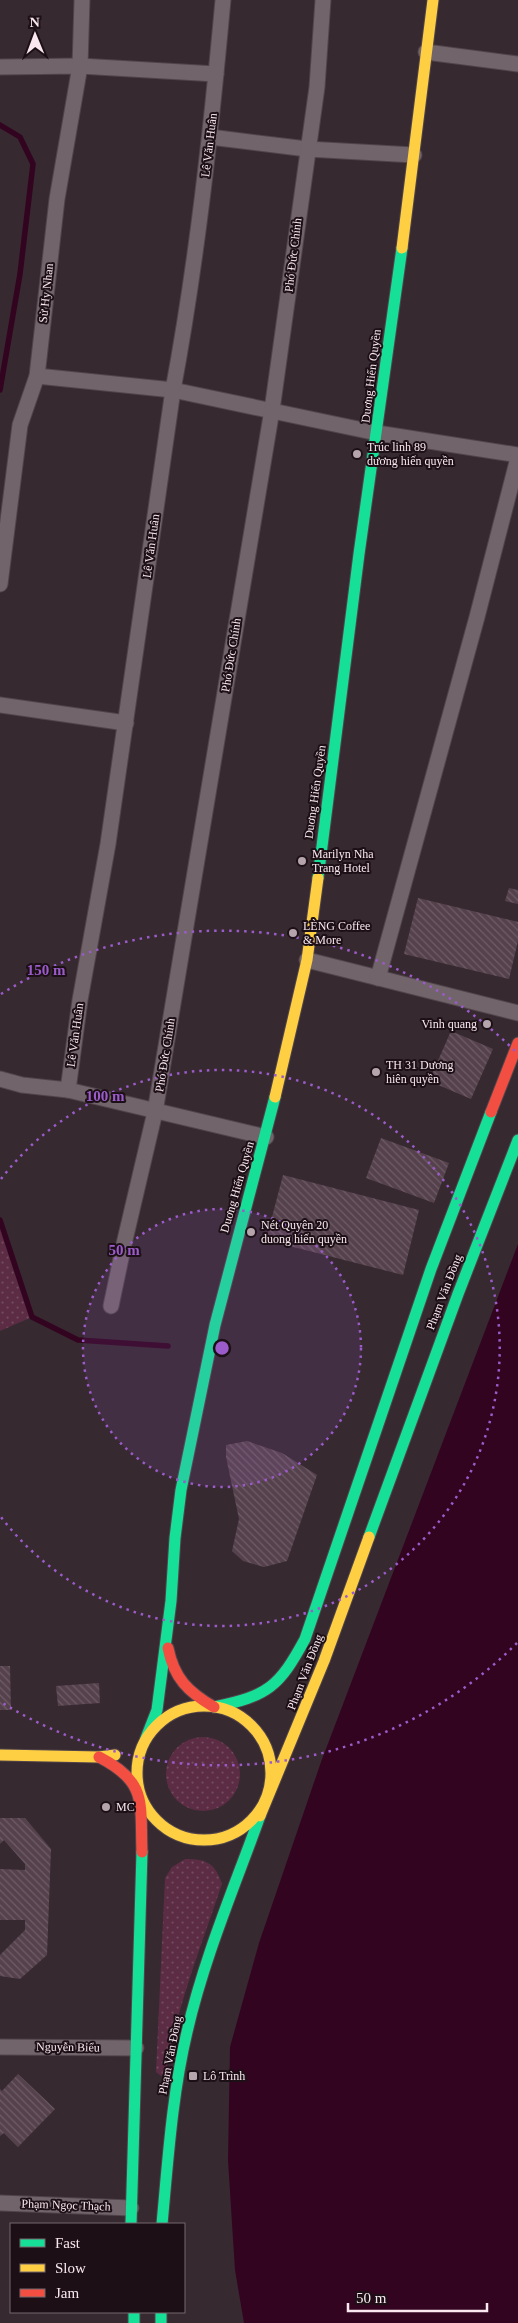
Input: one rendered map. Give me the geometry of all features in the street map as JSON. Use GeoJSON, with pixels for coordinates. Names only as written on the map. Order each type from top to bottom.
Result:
{"type":"FeatureCollection","features":[{"type":"Feature","properties":{"kind":"main road","name":"Duơng Hiến Quyền"},"geometry":{"type":"LineString","coordinates":[[146,1738],[157,1710],[181,1490],[215,1325],[232,1255],[266,1137],[307,960],[433,0]]}},
{"type":"Feature","properties":{"kind":"main road","name":"Phạm Văn Đồng"},"geometry":{"type":"LineString","coordinates":[[214,1707],[246,1701],[272,1689],[292,1665],[305,1639],[431,1269],[518,1043]]}},
{"type":"Feature","properties":{"kind":"main road","name":"Phạm Văn Đồng"},"geometry":{"type":"LineString","coordinates":[[162,2223],[168,2158],[187,2032],[206,1962],[267,1797],[287,1754],[324,1662],[458,1294],[518,1140]]}},
{"type":"Feature","properties":{"kind":"main road","name":"Duơng Hiến Quyền"},"geometry":{"type":"LineString","coordinates":[[166,1638],[171,1666],[179,1682],[191,1694],[214,1707]]}},
{"type":"Feature","properties":{"kind":"main road"},"geometry":{"type":"LineString","coordinates":[[0,1756],[99,1758],[124,1754],[140,1746],[159,1723],[176,1712],[195,1707],[214,1707],[234,1713],[250,1724],[262,1740],[269,1758],[271,1778],[267,1797],[257,1815],[242,1829],[224,1838],[204,1840],[183,1837],[165,1828],[150,1814],[129,1776],[117,1766],[99,1758]]}},
{"type":"Feature","properties":{"kind":"main road"},"geometry":{"type":"LineString","coordinates":[[132,2223],[142,1864],[140,1797],[137,1770],[138,1757],[146,1738]]}},
{"type":"Feature","properties":{"kind":"street","name":"Sử Hy Nhan"},"geometry":{"type":"LineString","coordinates":[[0,584],[20,425],[37,376],[57,199],[80,66],[82,0]]}},
{"type":"Feature","properties":{"kind":"street","name":"Lê Văn Huân"},"geometry":{"type":"LineString","coordinates":[[68,1090],[126,723],[174,390],[186,320],[210,137],[223,0]]}},
{"type":"Feature","properties":{"kind":"street","name":"Phó Đức Chính"},"geometry":{"type":"LineString","coordinates":[[111,1306],[156,1112],[272,410],[317,87],[323,0]]}},
{"type":"Feature","properties":{"kind":"street"},"geometry":{"type":"LineString","coordinates":[[426,52],[518,64]]}},
{"type":"Feature","properties":{"kind":"street"},"geometry":{"type":"LineString","coordinates":[[0,67],[80,66],[216,74]]}},
{"type":"Feature","properties":{"kind":"street"},"geometry":{"type":"LineString","coordinates":[[210,137],[307,149],[414,155]]}},
{"type":"Feature","properties":{"kind":"street"},"geometry":{"type":"LineString","coordinates":[[37,376],[174,390],[377,433],[518,456],[477,617],[378,978]]}},
{"type":"Feature","properties":{"kind":"street"},"geometry":{"type":"LineString","coordinates":[[0,705],[126,723]]}},
{"type":"Feature","properties":{"kind":"street"},"geometry":{"type":"LineString","coordinates":[[307,960],[518,1013]]}},
{"type":"Feature","properties":{"kind":"street"},"geometry":{"type":"LineString","coordinates":[[0,1079],[22,1085],[68,1090],[266,1137]]}},
{"type":"Feature","properties":{"kind":"street","name":"Nguyễn Biểu"},"geometry":{"type":"LineString","coordinates":[[0,2046],[136,2048]]}},
{"type":"Feature","properties":{"kind":"street","name":"Phạm Ngọc Thạch"},"geometry":{"type":"LineString","coordinates":[[0,2203],[131,2208]]}},
{"type":"Feature","properties":{"kind":"shaded area"},"geometry":{"type":"Polygon","coordinates":[[[0,1220],[32,1317],[0,1331],[0,1220]]]}},
{"type":"Feature","properties":{"kind":"shaded area"},"geometry":{"type":"Polygon","coordinates":[[[518,1244],[518,2323],[244,2323],[235,2270],[228,2160],[230,2047],[259,1943],[321,1762],[518,1244]]]}},
{"type":"Feature","properties":{"kind":"shaded area"},"geometry":{"type":"Polygon","coordinates":[[[203,1737],[217,1740],[229,1748],[237,1760],[240,1774],[237,1788],[229,1800],[217,1808],[203,1811],[189,1808],[177,1800],[169,1788],[166,1774],[169,1760],[177,1748],[189,1740],[203,1737]]]}},
{"type":"Feature","properties":{"kind":"shaded area"},"geometry":{"type":"Polygon","coordinates":[[[185,1859],[205,1861],[216,1871],[222,1884],[183,2001],[170,2049],[166,2073],[161,2076],[156,2072],[165,1878],[172,1867],[185,1859]]]}},
{"type":"Feature","properties":{"kind":"building"},"geometry":{"type":"Polygon","coordinates":[[[509,888],[518,890],[518,904],[505,901],[509,888]]]}},
{"type":"Feature","properties":{"kind":"building"},"geometry":{"type":"Polygon","coordinates":[[[418,898],[518,922],[518,941],[509,979],[404,954],[418,898]]]}},
{"type":"Feature","properties":{"kind":"building"},"geometry":{"type":"Polygon","coordinates":[[[451,1031],[493,1049],[471,1099],[429,1081],[451,1031]]]}},
{"type":"Feature","properties":{"kind":"building"},"geometry":{"type":"Polygon","coordinates":[[[381,1138],[449,1163],[434,1203],[366,1178],[381,1138]]]}},
{"type":"Feature","properties":{"kind":"building"},"geometry":{"type":"Polygon","coordinates":[[[283,1175],[419,1210],[403,1275],[266,1240],[283,1175]]]}},
{"type":"Feature","properties":{"kind":"building"},"geometry":{"type":"Polygon","coordinates":[[[247,1441],[282,1453],[317,1475],[287,1561],[264,1567],[243,1561],[232,1551],[239,1519],[226,1457],[226,1445],[247,1441]]]}},
{"type":"Feature","properties":{"kind":"building"},"geometry":{"type":"Polygon","coordinates":[[[0,1666],[10,1666],[11,1710],[0,1710],[0,1666]]]}},
{"type":"Feature","properties":{"kind":"building"},"geometry":{"type":"Polygon","coordinates":[[[99,1683],[100,1703],[58,1706],[56,1686],[99,1683]]]}},
{"type":"Feature","properties":{"kind":"building"},"geometry":{"type":"Polygon","coordinates":[[[0,1818],[25,1818],[51,1849],[47,1955],[20,1979],[0,1976],[0,1955],[25,1930],[25,1920],[0,1920],[0,1869],[25,1870],[25,1864],[4,1840],[0,1844],[0,1818]]]}},
{"type":"Feature","properties":{"kind":"building"},"geometry":{"type":"Polygon","coordinates":[[[18,2074],[55,2109],[18,2147],[4,2133],[0,2136],[0,2089],[2,2091],[18,2074]]]}},
{"type":"Feature","properties":{"kind":"waterway"},"geometry":{"type":"LineString","coordinates":[[0,125],[20,137],[33,164],[20,274],[0,390]]}},
{"type":"Feature","properties":{"kind":"waterway"},"geometry":{"type":"LineString","coordinates":[[0,1220],[32,1317],[78,1340],[168,1346]]}},
{"type":"Feature","properties":{"kind":"traffic: fast"},"geometry":{"type":"LineString","coordinates":[[318,878],[359,554],[402,248]]}},
{"type":"Feature","properties":{"kind":"traffic: fast"},"geometry":{"type":"LineString","coordinates":[[146,1738],[157,1710],[171,1601],[175,1538],[181,1490],[215,1325],[275,1097]]}},
{"type":"Feature","properties":{"kind":"traffic: fast"},"geometry":{"type":"LineString","coordinates":[[214,1707],[247,1698],[270,1687],[279,1679],[305,1639],[431,1269],[491,1112]]}},
{"type":"Feature","properties":{"kind":"traffic: fast"},"geometry":{"type":"LineString","coordinates":[[369,1537],[458,1294],[518,1140]]}},
{"type":"Feature","properties":{"kind":"traffic: fast"},"geometry":{"type":"LineString","coordinates":[[162,2223],[174,2104],[187,2032],[211,1950],[260,1816]]}},
{"type":"Feature","properties":{"kind":"traffic: fast"},"geometry":{"type":"LineString","coordinates":[[131,2223],[142,1852]]}},
{"type":"Feature","properties":{"kind":"traffic: fast"},"geometry":{"type":"LineString","coordinates":[[134,2313],[134,2323]]}},
{"type":"Feature","properties":{"kind":"traffic: fast"},"geometry":{"type":"LineString","coordinates":[[161,2313],[161,2323]]}},
{"type":"Feature","properties":{"kind":"traffic: slow"},"geometry":{"type":"LineString","coordinates":[[402,248],[433,0]]}},
{"type":"Feature","properties":{"kind":"traffic: slow"},"geometry":{"type":"LineString","coordinates":[[275,1097],[307,960],[318,878]]}},
{"type":"Feature","properties":{"kind":"traffic: slow"},"geometry":{"type":"LineString","coordinates":[[260,1816],[324,1661],[369,1537]]}},
{"type":"Feature","properties":{"kind":"traffic: slow"},"geometry":{"type":"LineString","coordinates":[[204,1706],[230,1711],[241,1717],[251,1726],[260,1736],[266,1747],[271,1773],[266,1799],[260,1810],[251,1820],[241,1829],[230,1835],[204,1840],[178,1835],[167,1829],[157,1820],[148,1810],[142,1799],[137,1773],[142,1747],[148,1736],[157,1726],[167,1717],[178,1711],[204,1706]]}},
{"type":"Feature","properties":{"kind":"traffic: slow"},"geometry":{"type":"LineString","coordinates":[[0,1755],[99,1757],[115,1755]]}},
{"type":"Feature","properties":{"kind":"traffic: jam"},"geometry":{"type":"LineString","coordinates":[[491,1112],[518,1043]]}},
{"type":"Feature","properties":{"kind":"traffic: jam"},"geometry":{"type":"LineString","coordinates":[[168,1648],[178,1676],[190,1690],[214,1707]]}},
{"type":"Feature","properties":{"kind":"traffic: jam"},"geometry":{"type":"LineString","coordinates":[[99,1757],[115,1766],[134,1785],[140,1807],[142,1852]]}},
{"type":"Feature","properties":{"kind":"place","name":"Trúc linh 89 dương hiến quyền"},"geometry":{"type":"Point","coordinates":[357,454]}},
{"type":"Feature","properties":{"kind":"place","name":"Marilyn Nha Trang Hotel"},"geometry":{"type":"Point","coordinates":[302,861]}},
{"type":"Feature","properties":{"kind":"place","name":"LÈNG Coffee & More"},"geometry":{"type":"Point","coordinates":[293,933]}},
{"type":"Feature","properties":{"kind":"place","name":"Vinh quang"},"geometry":{"type":"Point","coordinates":[487,1024]}},
{"type":"Feature","properties":{"kind":"place","name":"TH 31 Dương hiên quyền"},"geometry":{"type":"Point","coordinates":[376,1072]}},
{"type":"Feature","properties":{"kind":"place","name":"Nét Quyên 20 duong hiến quyền"},"geometry":{"type":"Point","coordinates":[251,1232]}},
{"type":"Feature","properties":{"kind":"place","name":"MC"},"geometry":{"type":"Point","coordinates":[106,1807]}},
{"type":"Feature","properties":{"kind":"place","name":"Lô Trình"},"geometry":{"type":"Point","coordinates":[193,2076]}}]}
